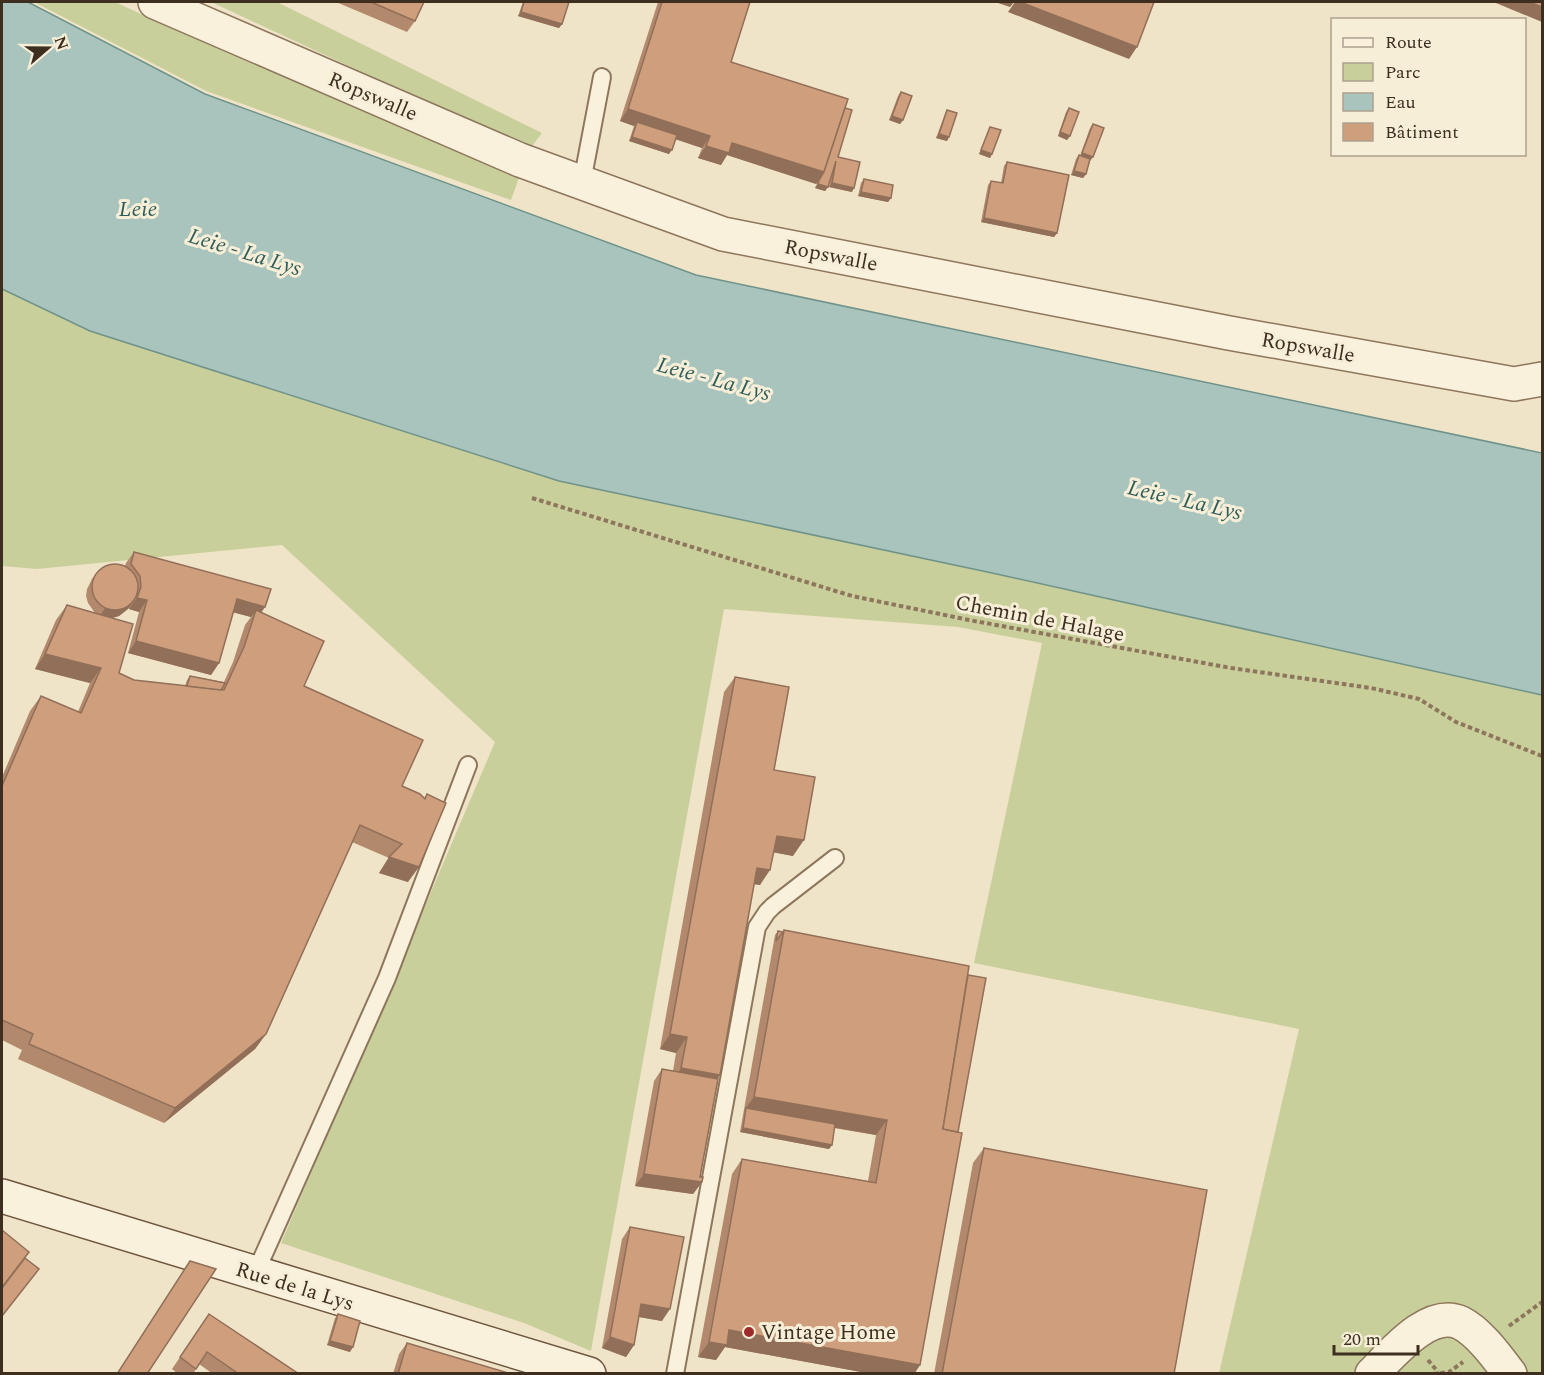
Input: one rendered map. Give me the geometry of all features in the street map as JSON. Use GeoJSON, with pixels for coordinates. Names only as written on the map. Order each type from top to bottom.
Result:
{"type":"FeatureCollection","features":[{"type":"Feature","properties":{"kind":"street","name":"Ropswalle"},"geometry":{"type":"LineString","coordinates":[[155,2],[520,160],[723,234],[1229,333],[1480,378],[1514,384],[1542,379]]}},
{"type":"Feature","properties":{"kind":"street","name":"Rue de la Lys"},"geometry":{"type":"LineString","coordinates":[[2,1196],[589,1374]]}},
{"type":"Feature","properties":{"kind":"street"},"geometry":{"type":"LineString","coordinates":[[1372,1374],[1425,1325],[1448,1320],[1466,1326],[1491,1349],[1510,1374]]}},
{"type":"Feature","properties":{"kind":"lane"},"geometry":{"type":"LineString","coordinates":[[582,182],[602,77]]}},
{"type":"Feature","properties":{"kind":"lane"},"geometry":{"type":"LineString","coordinates":[[255,1274],[387,978],[468,765]]}},
{"type":"Feature","properties":{"kind":"lane"},"geometry":{"type":"LineString","coordinates":[[675,1374],[757,927],[766,912],[835,858]]}},
{"type":"Feature","properties":{"kind":"path","name":"Chemin de Halage"},"geometry":{"type":"LineString","coordinates":[[532,498],[852,596],[1231,668],[1371,688],[1419,699],[1456,722],[1542,756]]}},
{"type":"Feature","properties":{"kind":"path"},"geometry":{"type":"LineString","coordinates":[[1447,1373],[1456,1374]]}},
{"type":"Feature","properties":{"kind":"green space"},"geometry":{"type":"Polygon","coordinates":[[[34,2],[115,2],[520,175],[511,200],[206,91],[34,2]]]}},
{"type":"Feature","properties":{"kind":"green space"},"geometry":{"type":"Polygon","coordinates":[[[211,2],[277,2],[542,133],[529,150],[211,2]]]}},
{"type":"Feature","properties":{"kind":"green space"},"geometry":{"type":"Polygon","coordinates":[[[2,289],[90,331],[559,481],[992,573],[1542,695],[1542,1373],[1219,1373],[1299,1029],[974,963],[1042,643],[958,627],[724,609],[591,1351],[524,1323],[281,1243],[495,742],[282,545],[37,569],[2,566],[2,289]]]}},
{"type":"Feature","properties":{"kind":"water","name":"Leie"},"geometry":{"type":"Polygon","coordinates":[[[2,2],[28,2],[205,94],[696,275],[1542,453],[1542,695],[992,573],[559,481],[90,331],[2,289],[2,2]]]}},
{"type":"Feature","properties":{"kind":"building"},"geometry":{"type":"Polygon","coordinates":[[[371,2],[424,2],[415,21],[371,2]]]}},
{"type":"Feature","properties":{"kind":"building"},"geometry":{"type":"Polygon","coordinates":[[[524,2],[569,2],[562,24],[521,12],[524,2]]]}},
{"type":"Feature","properties":{"kind":"building"},"geometry":{"type":"Polygon","coordinates":[[[662,2],[750,2],[731,62],[848,99],[824,172],[732,143],[729,153],[706,146],[710,136],[628,109],[662,2]]]}},
{"type":"Feature","properties":{"kind":"building"},"geometry":{"type":"Polygon","coordinates":[[[1020,2],[1154,2],[1137,47],[1020,2]]]}},
{"type":"Feature","properties":{"kind":"building"},"geometry":{"type":"Polygon","coordinates":[[[1529,2],[1542,2],[1542,7],[1529,2]]]}},
{"type":"Feature","properties":{"kind":"building"},"geometry":{"type":"Polygon","coordinates":[[[901,92],[912,96],[903,120],[892,116],[901,92]]]}},
{"type":"Feature","properties":{"kind":"building"},"geometry":{"type":"Polygon","coordinates":[[[845,108],[852,110],[838,157],[860,162],[854,188],[832,183],[836,161],[828,187],[818,184],[845,108]]]}},
{"type":"Feature","properties":{"kind":"building"},"geometry":{"type":"Polygon","coordinates":[[[1069,108],[1079,112],[1070,136],[1060,132],[1069,108]]]}},
{"type":"Feature","properties":{"kind":"building"},"geometry":{"type":"Polygon","coordinates":[[[947,110],[957,113],[949,137],[939,134],[947,110]]]}},
{"type":"Feature","properties":{"kind":"building"},"geometry":{"type":"Polygon","coordinates":[[[637,122],[677,135],[672,150],[632,137],[637,122]]]}},
{"type":"Feature","properties":{"kind":"building"},"geometry":{"type":"Polygon","coordinates":[[[1093,124],[1104,128],[1093,157],[1082,153],[1093,124]]]}},
{"type":"Feature","properties":{"kind":"building"},"geometry":{"type":"Polygon","coordinates":[[[990,127],[1001,130],[992,154],[981,150],[990,127]]]}},
{"type":"Feature","properties":{"kind":"building"},"geometry":{"type":"Polygon","coordinates":[[[1079,155],[1090,159],[1086,174],[1074,171],[1079,155]]]}},
{"type":"Feature","properties":{"kind":"building"},"geometry":{"type":"Polygon","coordinates":[[[1007,162],[1069,175],[1057,233],[984,218],[991,181],[1003,183],[1007,162]]]}},
{"type":"Feature","properties":{"kind":"building"},"geometry":{"type":"Polygon","coordinates":[[[864,179],[893,185],[891,198],[861,192],[864,179]]]}},
{"type":"Feature","properties":{"kind":"building"},"geometry":{"type":"Polygon","coordinates":[[[134,552],[271,589],[265,607],[237,599],[219,663],[136,641],[147,600],[137,598],[141,587],[140,576],[131,564],[134,552]]]}},
{"type":"Feature","properties":{"kind":"building"},"geometry":{"type":"Polygon","coordinates":[[[115,564],[131,571],[138,587],[131,603],[115,610],[99,603],[92,587],[99,571],[115,564]]]}},
{"type":"Feature","properties":{"kind":"building"},"geometry":{"type":"Polygon","coordinates":[[[67,605],[133,624],[119,673],[134,680],[224,690],[244,647],[256,610],[324,641],[304,686],[423,740],[402,786],[420,794],[425,799],[427,794],[446,803],[419,867],[389,857],[402,844],[360,825],[266,1034],[175,1108],[29,1044],[33,1034],[2,1020],[2,786],[41,696],[81,713],[101,668],[45,654],[67,605]]]}},
{"type":"Feature","properties":{"kind":"building"},"geometry":{"type":"Polygon","coordinates":[[[190,676],[225,683],[221,690],[187,686],[190,676]]]}},
{"type":"Feature","properties":{"kind":"building"},"geometry":{"type":"Polygon","coordinates":[[[735,677],[789,687],[774,770],[815,777],[804,840],[777,836],[770,870],[757,868],[720,1075],[681,1068],[687,1037],[670,1034],[735,677]]]}},
{"type":"Feature","properties":{"kind":"building"},"geometry":{"type":"Polygon","coordinates":[[[784,930],[969,966],[943,1129],[962,1133],[920,1365],[729,1330],[727,1345],[709,1342],[742,1159],[876,1183],[887,1120],[754,1097],[784,930]]]}},
{"type":"Feature","properties":{"kind":"building"},"geometry":{"type":"Polygon","coordinates":[[[778,931],[783,932],[776,941],[778,931]]]}},
{"type":"Feature","properties":{"kind":"building"},"geometry":{"type":"Polygon","coordinates":[[[968,975],[986,978],[958,1132],[943,1129],[968,975]]]}},
{"type":"Feature","properties":{"kind":"building"},"geometry":{"type":"Polygon","coordinates":[[[662,1069],[718,1079],[700,1177],[703,1177],[702,1182],[644,1174],[662,1069]]]}},
{"type":"Feature","properties":{"kind":"building"},"geometry":{"type":"Polygon","coordinates":[[[746,1108],[835,1124],[832,1145],[743,1128],[746,1108]]]}},
{"type":"Feature","properties":{"kind":"building"},"geometry":{"type":"Polygon","coordinates":[[[984,1148],[1207,1190],[1174,1374],[942,1374],[984,1148]]]}},
{"type":"Feature","properties":{"kind":"building"},"geometry":{"type":"Polygon","coordinates":[[[630,1227],[684,1237],[670,1309],[641,1304],[634,1345],[610,1337],[630,1227]]]}},
{"type":"Feature","properties":{"kind":"building"},"geometry":{"type":"Polygon","coordinates":[[[2,1230],[29,1252],[3,1286],[2,1285],[2,1230]]]}},
{"type":"Feature","properties":{"kind":"building"},"geometry":{"type":"Polygon","coordinates":[[[25,1258],[39,1269],[2,1316],[2,1288],[25,1258]]]}},
{"type":"Feature","properties":{"kind":"building"},"geometry":{"type":"Polygon","coordinates":[[[190,1261],[216,1269],[147,1374],[117,1374],[190,1261]]]}},
{"type":"Feature","properties":{"kind":"building"},"geometry":{"type":"Polygon","coordinates":[[[209,1314],[299,1374],[239,1374],[207,1352],[196,1369],[180,1357],[209,1314]]]}},
{"type":"Feature","properties":{"kind":"building"},"geometry":{"type":"Polygon","coordinates":[[[338,1314],[360,1321],[353,1347],[330,1341],[338,1314]]]}},
{"type":"Feature","properties":{"kind":"building"},"geometry":{"type":"Polygon","coordinates":[[[407,1343],[512,1374],[398,1374],[407,1343]]]}},
{"type":"Feature","properties":{"kind":"place","name":"Vintage Home"},"geometry":{"type":"Point","coordinates":[749,1332]}},
{"type":"Feature","properties":{"kind":"water label","name":"Leie - La Lys"},"geometry":{"type":"Point","coordinates":[245,251]}},
{"type":"Feature","properties":{"kind":"water label","name":"Leie - La Lys"},"geometry":{"type":"Point","coordinates":[714,378]}},
{"type":"Feature","properties":{"kind":"water label","name":"Leie - La Lys"},"geometry":{"type":"Point","coordinates":[1185,499]}}]}
